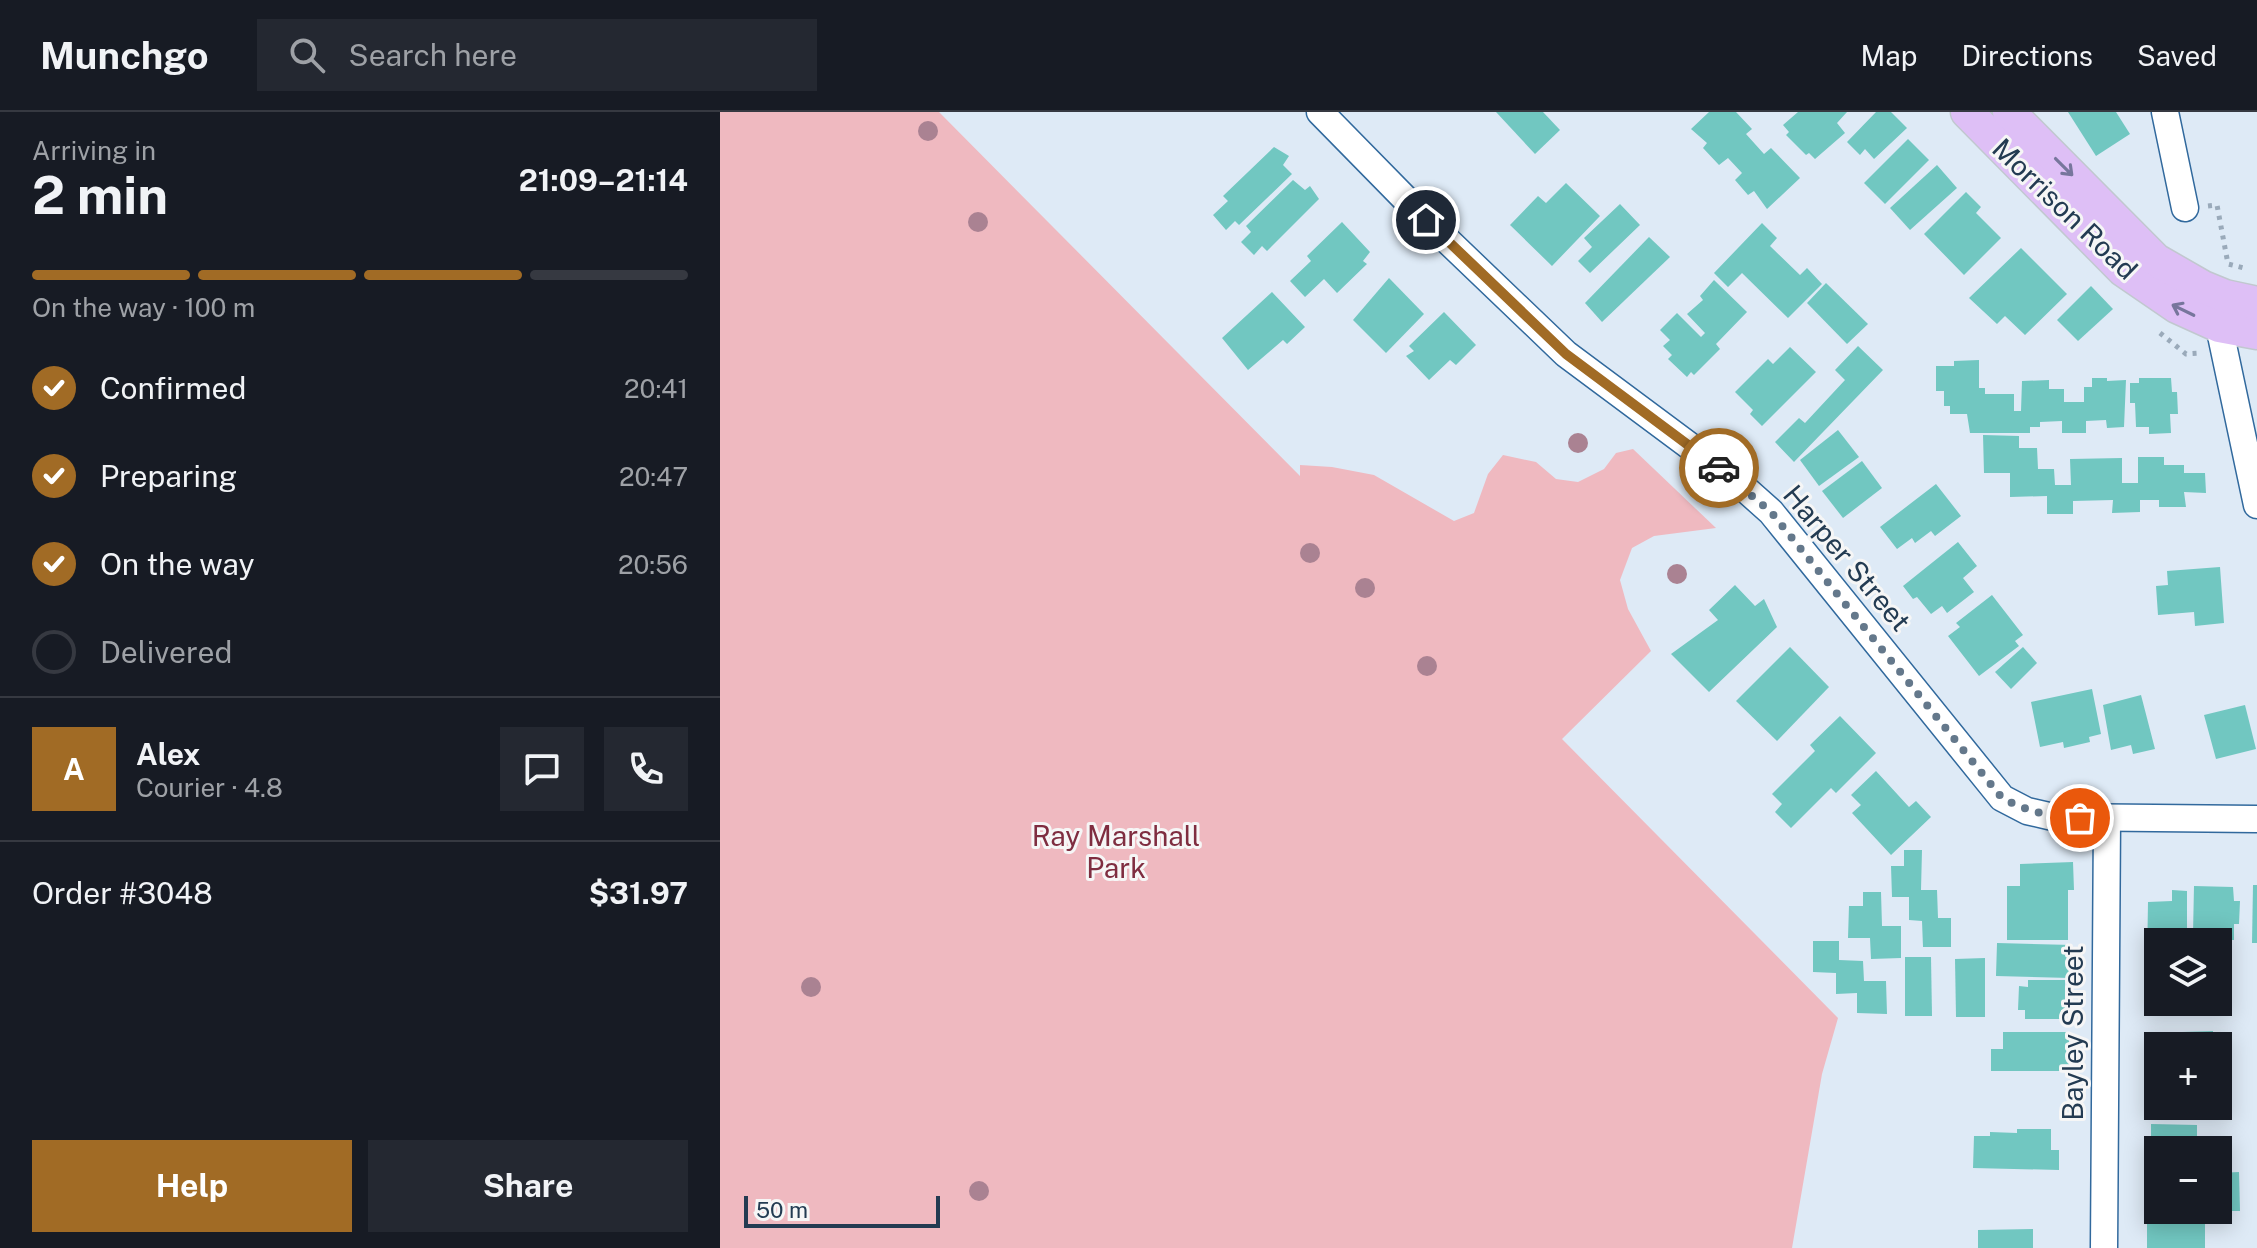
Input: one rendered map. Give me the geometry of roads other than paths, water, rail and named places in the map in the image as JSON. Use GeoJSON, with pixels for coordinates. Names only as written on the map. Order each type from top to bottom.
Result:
{"type":"FeatureCollection","features":[{"type":"Feature","properties":{"kind":"main road","name":"Morrison Road"},"geometry":{"type":"LineString","coordinates":[[1967,112],[2123,270],[2177,307],[2222,311],[2257,303]]}},
{"type":"Feature","properties":{"kind":"main road","name":"Morrison Road"},"geometry":{"type":"LineString","coordinates":[[2009,112],[2156,260],[2192,282],[2222,311],[2257,333]]}},
{"type":"Feature","properties":{"kind":"street","name":"Harper Street"},"geometry":{"type":"LineString","coordinates":[[1320,112],[1426,220],[1566,354],[1734,479],[1771,512],[2002,798],[2027,811],[2053,817],[2257,819]]}},
{"type":"Feature","properties":{"kind":"street"},"geometry":{"type":"LineString","coordinates":[[2165,112],[2185,208]]}},
{"type":"Feature","properties":{"kind":"street"},"geometry":{"type":"LineString","coordinates":[[2222,311],[2257,505]]}},
{"type":"Feature","properties":{"kind":"street","name":"Bayley Street"},"geometry":{"type":"LineString","coordinates":[[2104,1248],[2107,819]]}},
{"type":"Feature","properties":{"kind":"park label","name":"Ray Marshall Park"},"geometry":{"type":"Point","coordinates":[1116,852]}}]}
